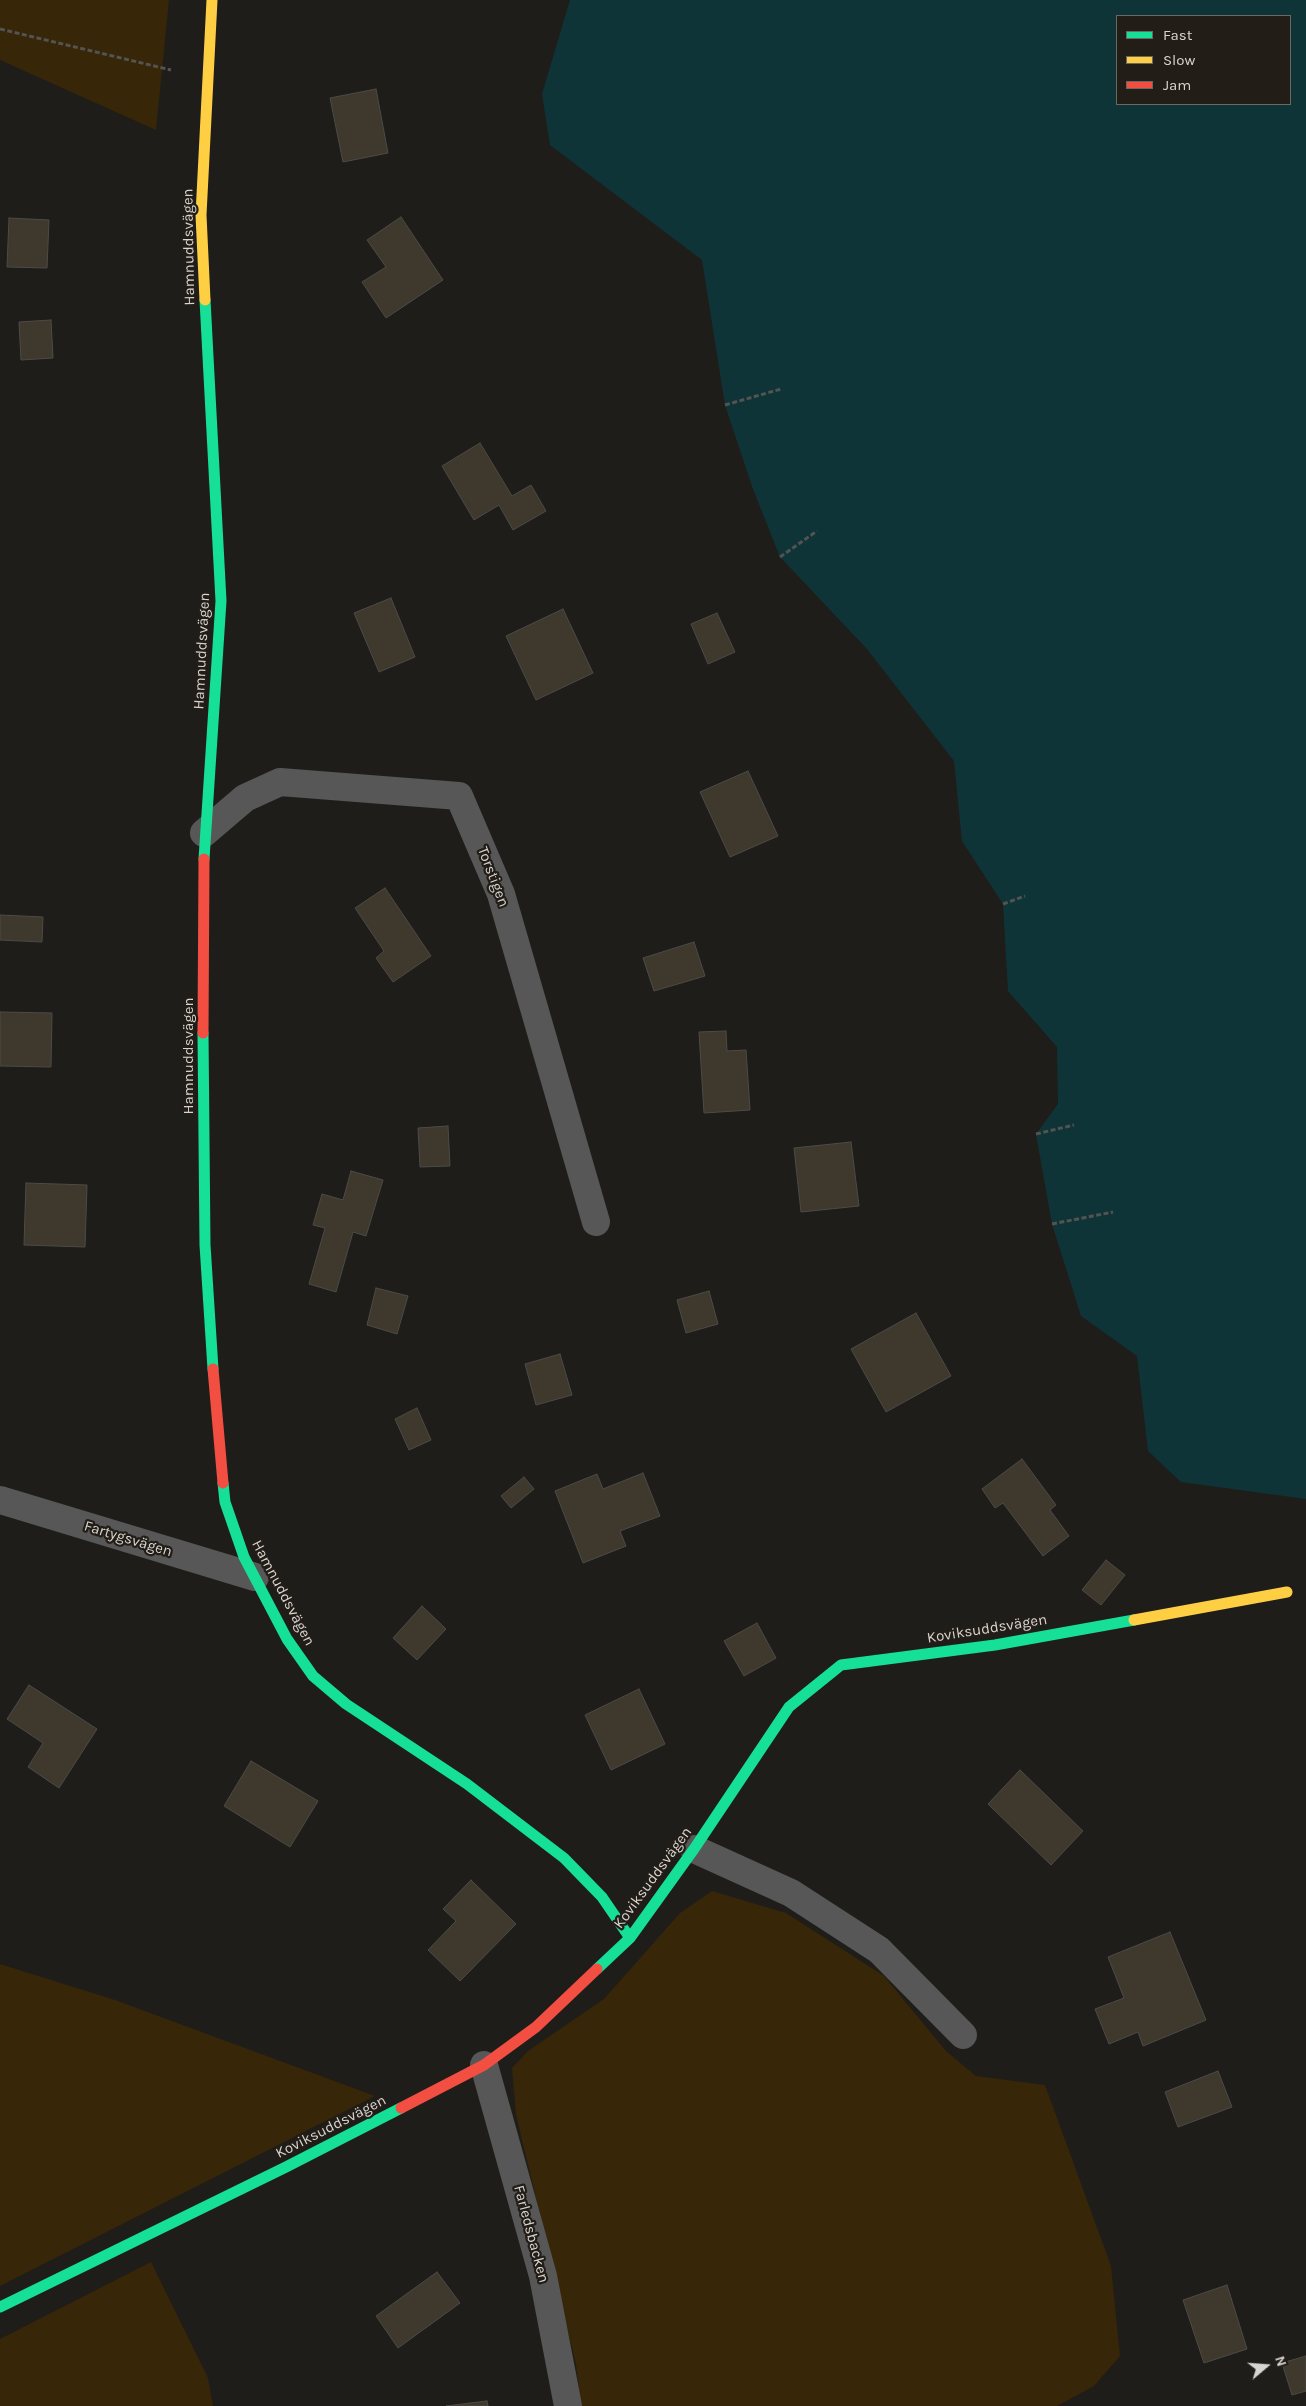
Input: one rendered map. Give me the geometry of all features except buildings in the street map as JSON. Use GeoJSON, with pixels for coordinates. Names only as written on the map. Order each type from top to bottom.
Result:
{"type":"FeatureCollection","features":[{"type":"Feature","properties":{"kind":"street","name":"Hamnuddsvägen"},"geometry":{"type":"LineString","coordinates":[[212,0],[201,216],[220,601],[204,833],[203,1042],[205,1245],[216,1416],[225,1502],[244,1558],[287,1639],[313,1676],[346,1704],[466,1784],[564,1858],[602,1896],[630,1938]]}},
{"type":"Feature","properties":{"kind":"street","name":"Torstigen"},"geometry":{"type":"LineString","coordinates":[[204,833],[244,798],[280,782],[459,796],[501,894],[596,1222]]}},
{"type":"Feature","properties":{"kind":"street","name":"Fartygsvägen"},"geometry":{"type":"LineString","coordinates":[[0,1500],[255,1578]]}},
{"type":"Feature","properties":{"kind":"street","name":"Koviksuddsvägen"},"geometry":{"type":"LineString","coordinates":[[0,2307],[286,2167],[484,2064],[536,2027],[630,1938],[694,1849],[789,1707],[841,1665],[995,1645],[1287,1592]]}},
{"type":"Feature","properties":{"kind":"street"},"geometry":{"type":"LineString","coordinates":[[694,1849],[791,1893],[879,1950],[963,2035]]}},
{"type":"Feature","properties":{"kind":"street","name":"Farledsbacken"},"geometry":{"type":"LineString","coordinates":[[484,2064],[543,2276],[568,2406]]}},
{"type":"Feature","properties":{"kind":"path"},"geometry":{"type":"LineString","coordinates":[[0,29],[177,72]]}},
{"type":"Feature","properties":{"kind":"path"},"geometry":{"type":"LineString","coordinates":[[726,405],[782,389]]}},
{"type":"Feature","properties":{"kind":"path"},"geometry":{"type":"LineString","coordinates":[[780,557],[817,531]]}},
{"type":"Feature","properties":{"kind":"path"},"geometry":{"type":"LineString","coordinates":[[1002,904],[1026,896]]}},
{"type":"Feature","properties":{"kind":"path"},"geometry":{"type":"LineString","coordinates":[[1036,1134],[1074,1125]]}},
{"type":"Feature","properties":{"kind":"path"},"geometry":{"type":"LineString","coordinates":[[1052,1224],[1113,1212]]}},
{"type":"Feature","properties":{"kind":"shaded area"},"geometry":{"type":"Polygon","coordinates":[[[0,0],[169,0],[156,130],[0,60],[0,0]]]}},
{"type":"Feature","properties":{"kind":"shaded area"},"geometry":{"type":"Polygon","coordinates":[[[712,1891],[786,1913],[884,1976],[946,2051],[976,2076],[1045,2085],[1111,2266],[1120,2356],[1094,2386],[1057,2406],[581,2406],[576,2364],[516,2115],[512,2068],[528,2051],[604,1999],[680,1913],[712,1891]]]}},
{"type":"Feature","properties":{"kind":"shaded area"},"geometry":{"type":"Polygon","coordinates":[[[0,1964],[115,2000],[375,2096],[0,2286],[0,1964]]]}},
{"type":"Feature","properties":{"kind":"shaded area"},"geometry":{"type":"Polygon","coordinates":[[[151,2262],[208,2378],[213,2406],[0,2406],[0,2339],[151,2262]]]}},
{"type":"Feature","properties":{"kind":"water"},"geometry":{"type":"Polygon","coordinates":[[[570,0],[1306,0],[1306,1499],[1181,1482],[1148,1451],[1137,1356],[1081,1316],[1052,1224],[1036,1134],[1058,1104],[1057,1047],[1008,991],[1003,904],[962,841],[954,761],[867,649],[780,557],[753,489],[725,405],[702,260],[550,145],[542,94],[570,0]]]}},
{"type":"Feature","properties":{"kind":"traffic: fast"},"geometry":{"type":"LineString","coordinates":[[204,859],[221,601],[205,300]]}},
{"type":"Feature","properties":{"kind":"traffic: fast"},"geometry":{"type":"LineString","coordinates":[[203,1033],[205,1245],[213,1369]]}},
{"type":"Feature","properties":{"kind":"traffic: fast"},"geometry":{"type":"LineString","coordinates":[[223,1483],[225,1502],[244,1557],[287,1639],[313,1676],[346,1704],[467,1784],[564,1858],[602,1897],[630,1938]]}},
{"type":"Feature","properties":{"kind":"traffic: fast"},"geometry":{"type":"LineString","coordinates":[[597,1969],[630,1938],[694,1849],[789,1707],[841,1665],[995,1645],[1134,1620]]}},
{"type":"Feature","properties":{"kind":"traffic: fast"},"geometry":{"type":"LineString","coordinates":[[0,2307],[286,2167],[401,2108]]}},
{"type":"Feature","properties":{"kind":"traffic: slow"},"geometry":{"type":"LineString","coordinates":[[205,300],[201,215],[212,0]]}},
{"type":"Feature","properties":{"kind":"traffic: slow"},"geometry":{"type":"LineString","coordinates":[[1134,1620],[1287,1592]]}},
{"type":"Feature","properties":{"kind":"traffic: jam"},"geometry":{"type":"LineString","coordinates":[[203,1033],[204,859]]}},
{"type":"Feature","properties":{"kind":"traffic: jam"},"geometry":{"type":"LineString","coordinates":[[213,1369],[223,1483]]}},
{"type":"Feature","properties":{"kind":"traffic: jam"},"geometry":{"type":"LineString","coordinates":[[401,2108],[484,2065],[536,2027],[597,1969]]}}]}
